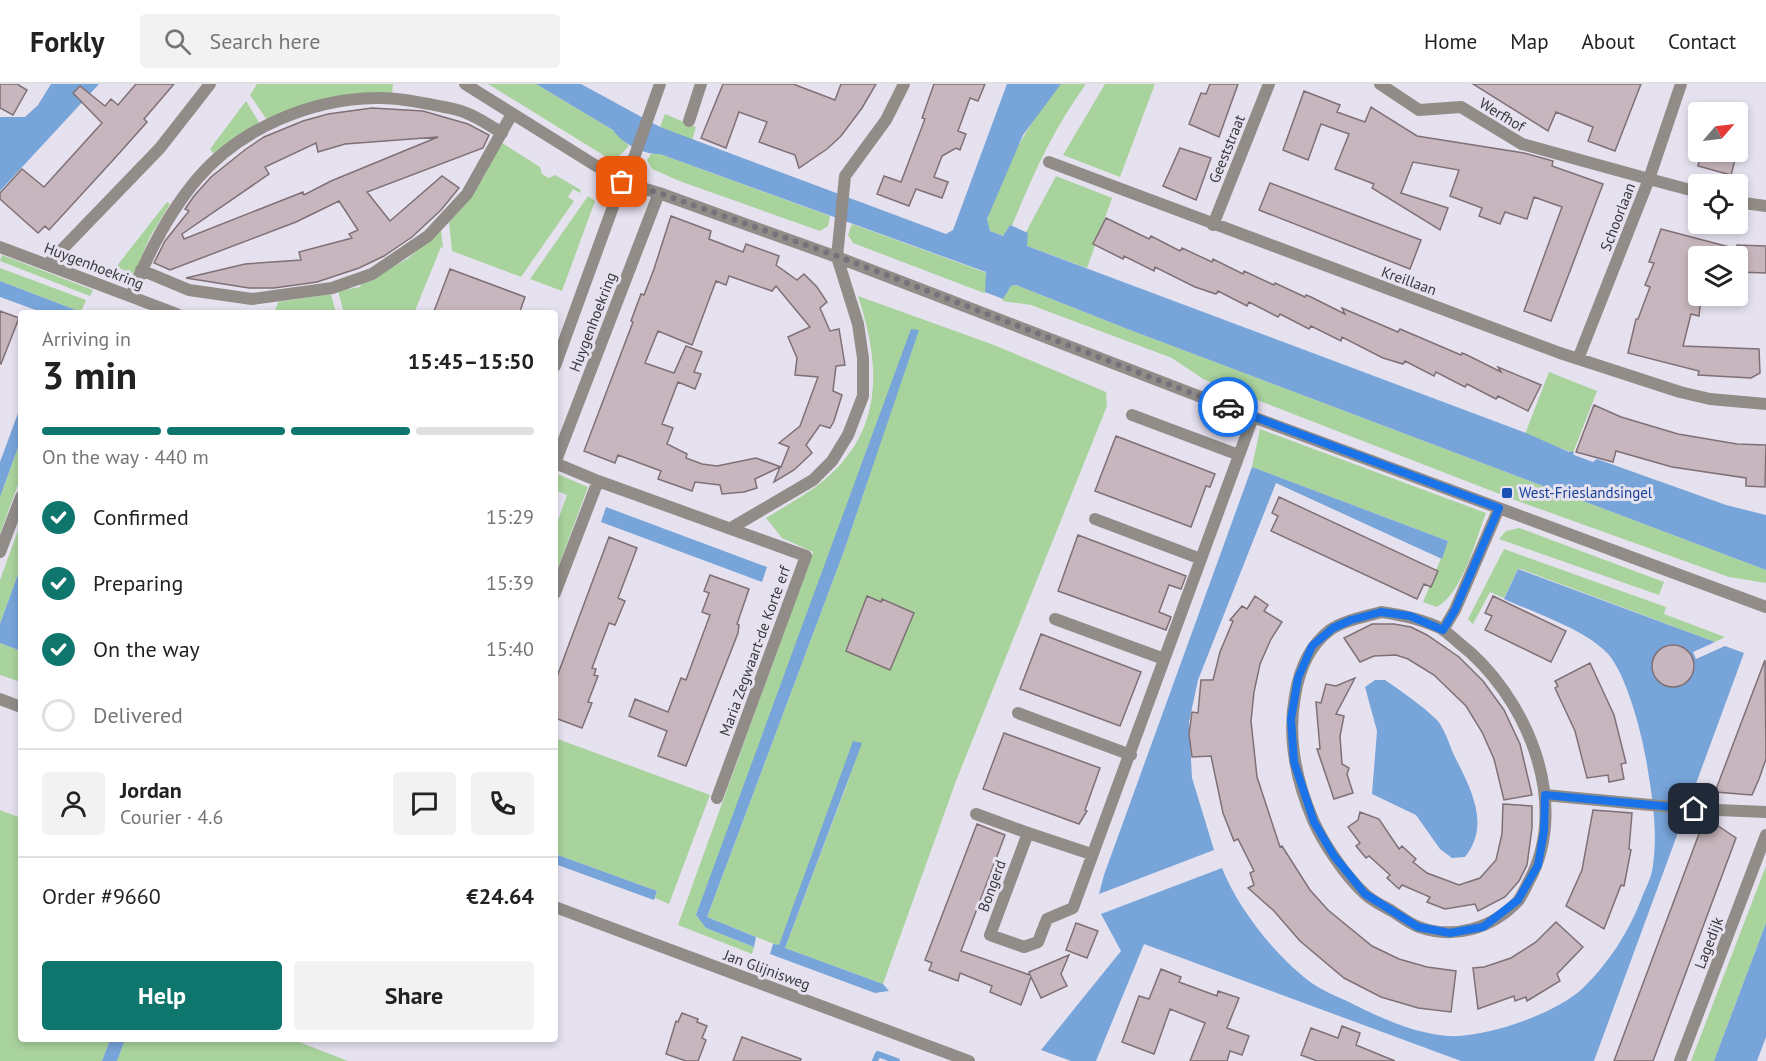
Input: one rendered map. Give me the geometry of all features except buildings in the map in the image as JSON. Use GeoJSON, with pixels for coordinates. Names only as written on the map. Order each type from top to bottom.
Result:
{"type":"FeatureCollection","features":[{"type":"Feature","properties":{"kind":"street"},"geometry":{"type":"LineString","coordinates":[[48,264],[160,148],[210,84]]}},
{"type":"Feature","properties":{"kind":"street"},"geometry":{"type":"LineString","coordinates":[[465,84],[622,182],[837,256],[1254,417],[1766,607]]}},
{"type":"Feature","properties":{"kind":"street","name":"Huygenhoekring"},"geometry":{"type":"LineString","coordinates":[[558,358],[660,84]]}},
{"type":"Feature","properties":{"kind":"street"},"geometry":{"type":"LineString","coordinates":[[688,121],[702,84]]}},
{"type":"Feature","properties":{"kind":"street"},"geometry":{"type":"LineString","coordinates":[[731,528],[813,480],[832,460],[848,435],[863,396],[863,358],[858,324],[837,256],[845,176],[886,120],[904,84]]}},
{"type":"Feature","properties":{"kind":"street","name":"Geeststraat"},"geometry":{"type":"LineString","coordinates":[[1213,225],[1269,84]]}},
{"type":"Feature","properties":{"kind":"street","name":"Werfhof"},"geometry":{"type":"LineString","coordinates":[[1380,84],[1419,110],[1461,107],[1522,144],[1688,189]]}},
{"type":"Feature","properties":{"kind":"street","name":"Schoorlaan"},"geometry":{"type":"LineString","coordinates":[[1578,359],[1649,179],[1681,84]]}},
{"type":"Feature","properties":{"kind":"street"},"geometry":{"type":"LineString","coordinates":[[131,296],[141,270],[167,219],[199,177],[236,144],[276,120],[324,105],[376,98],[426,104],[466,113],[502,133]]}},
{"type":"Feature","properties":{"kind":"street"},"geometry":{"type":"LineString","coordinates":[[141,270],[189,290],[252,299],[332,288],[372,274],[428,236],[467,194],[512,114]]}},
{"type":"Feature","properties":{"kind":"street","name":"Kreillaan"},"geometry":{"type":"LineString","coordinates":[[1048,162],[1578,359],[1680,392],[1710,399],[1766,404]]}},
{"type":"Feature","properties":{"kind":"street","name":"Huygenhoekring"},"geometry":{"type":"LineString","coordinates":[[558,455],[659,193]]}},
{"type":"Feature","properties":{"kind":"street"},"geometry":{"type":"LineString","coordinates":[[1748,204],[1766,206]]}},
{"type":"Feature","properties":{"kind":"street","name":"Huygenhoekring"},"geometry":{"type":"LineString","coordinates":[[0,247],[167,310]]}},
{"type":"Feature","properties":{"kind":"street"},"geometry":{"type":"LineString","coordinates":[[1132,415],[1239,455]]}},
{"type":"Feature","properties":{"kind":"street","name":"Bongerd"},"geometry":{"type":"LineString","coordinates":[[1028,833],[990,935],[1024,947],[1038,942],[1047,919],[1073,908],[1254,417]]}},
{"type":"Feature","properties":{"kind":"street","name":"Huygenhoekring"},"geometry":{"type":"LineString","coordinates":[[558,464],[598,481],[731,528]]}},
{"type":"Feature","properties":{"kind":"street"},"geometry":{"type":"LineString","coordinates":[[558,585],[598,481]]}},
{"type":"Feature","properties":{"kind":"street"},"geometry":{"type":"LineString","coordinates":[[0,552],[18,505]]}},
{"type":"Feature","properties":{"kind":"street"},"geometry":{"type":"LineString","coordinates":[[1443,630],[1455,610],[1499,508]]}},
{"type":"Feature","properties":{"kind":"street"},"geometry":{"type":"LineString","coordinates":[[1095,519],[1201,559]]}},
{"type":"Feature","properties":{"kind":"street","name":"Maria Zegwaart-de Korte erf"},"geometry":{"type":"LineString","coordinates":[[717,798],[806,556],[731,528]]}},
{"type":"Feature","properties":{"kind":"street"},"geometry":{"type":"LineString","coordinates":[[1381,612],[1410,616],[1443,630],[1473,654],[1494,675],[1516,709],[1533,742],[1545,795],[1544,831],[1538,865],[1518,900],[1483,927],[1450,933],[1418,927],[1365,894],[1334,856],[1314,822],[1294,762],[1291,719],[1298,678],[1312,646],[1333,628],[1351,620],[1381,612]]}},
{"type":"Feature","properties":{"kind":"street"},"geometry":{"type":"LineString","coordinates":[[1055,619],[1164,659]]}},
{"type":"Feature","properties":{"kind":"street"},"geometry":{"type":"LineString","coordinates":[[0,699],[18,706]]}},
{"type":"Feature","properties":{"kind":"street"},"geometry":{"type":"LineString","coordinates":[[1018,713],[1131,755]]}},
{"type":"Feature","properties":{"kind":"street"},"geometry":{"type":"LineString","coordinates":[[1545,795],[1651,806],[1766,812]]}},
{"type":"Feature","properties":{"kind":"street"},"geometry":{"type":"LineString","coordinates":[[976,814],[1091,854]]}},
{"type":"Feature","properties":{"kind":"street","name":"Lagedijk"},"geometry":{"type":"LineString","coordinates":[[1680,1061],[1766,835]]}},
{"type":"Feature","properties":{"kind":"street","name":"Jan Glijnisweg"},"geometry":{"type":"LineString","coordinates":[[558,909],[969,1061]]}},
{"type":"Feature","properties":{"kind":"green space"},"geometry":{"type":"Polygon","coordinates":[[[257,84],[393,84],[392,94],[344,96],[267,120],[250,95],[257,84]]]}},
{"type":"Feature","properties":{"kind":"green space"},"geometry":{"type":"Polygon","coordinates":[[[488,84],[536,84],[613,130],[629,146],[616,159],[608,158],[488,84]]]}},
{"type":"Feature","properties":{"kind":"green space"},"geometry":{"type":"Polygon","coordinates":[[[1061,84],[1086,84],[1044,153],[1012,226],[1010,225],[1003,236],[990,231],[987,222],[991,206],[1006,169],[1027,131],[1061,84]]]}},
{"type":"Feature","properties":{"kind":"green space"},"geometry":{"type":"Polygon","coordinates":[[[1105,84],[1155,84],[1120,177],[1063,155],[1105,84]]]}},
{"type":"Feature","properties":{"kind":"green space"},"geometry":{"type":"Polygon","coordinates":[[[246,101],[260,124],[214,154],[210,149],[246,101]]]}},
{"type":"Feature","properties":{"kind":"green space"},"geometry":{"type":"Polygon","coordinates":[[[665,114],[696,127],[692,140],[660,127],[665,114]]]}},
{"type":"Feature","properties":{"kind":"green space"},"geometry":{"type":"Polygon","coordinates":[[[499,141],[540,167],[542,174],[549,178],[555,175],[581,190],[580,193],[573,189],[568,197],[574,201],[521,277],[452,251],[449,222],[484,177],[499,141]]]}},
{"type":"Feature","properties":{"kind":"green space"},"geometry":{"type":"Polygon","coordinates":[[[651,154],[660,154],[830,216],[828,226],[820,231],[682,182],[652,169],[647,160],[651,154]]]}},
{"type":"Feature","properties":{"kind":"green space"},"geometry":{"type":"Polygon","coordinates":[[[1056,176],[1112,198],[1087,268],[1027,246],[1026,232],[1056,176]]]}},
{"type":"Feature","properties":{"kind":"green space"},"geometry":{"type":"Polygon","coordinates":[[[588,196],[595,201],[562,291],[530,279],[588,196]]]}},
{"type":"Feature","properties":{"kind":"green space"},"geometry":{"type":"Polygon","coordinates":[[[167,202],[170,204],[150,237],[134,274],[116,267],[167,202]]]}},
{"type":"Feature","properties":{"kind":"green space"},"geometry":{"type":"Polygon","coordinates":[[[852,224],[987,273],[987,292],[984,293],[853,243],[848,235],[852,224]]]}},
{"type":"Feature","properties":{"kind":"green space"},"geometry":{"type":"Polygon","coordinates":[[[441,230],[443,248],[441,247],[415,310],[343,310],[338,291],[360,287],[361,284],[407,259],[441,230]]]}},
{"type":"Feature","properties":{"kind":"green space"},"geometry":{"type":"Polygon","coordinates":[[[2,255],[93,290],[90,296],[0,261],[2,255]]]}},
{"type":"Feature","properties":{"kind":"green space"},"geometry":{"type":"Polygon","coordinates":[[[0,268],[86,300],[82,310],[76,310],[0,281],[0,268]]]}},
{"type":"Feature","properties":{"kind":"green space"},"geometry":{"type":"Polygon","coordinates":[[[1016,285],[1766,570],[1766,583],[1729,577],[1515,500],[1203,379],[1172,358],[1031,305],[1003,301],[1001,297],[1003,299],[1011,286],[1016,285]]]}},
{"type":"Feature","properties":{"kind":"green space"},"geometry":{"type":"Polygon","coordinates":[[[331,294],[335,310],[275,310],[278,302],[331,294]]]}},
{"type":"Feature","properties":{"kind":"green space"},"geometry":{"type":"Polygon","coordinates":[[[858,296],[994,345],[1106,392],[1107,406],[956,781],[883,984],[785,948],[852,771],[779,946],[707,917],[844,551],[918,330],[696,915],[706,928],[754,947],[752,954],[678,925],[813,552],[782,538],[766,518],[808,492],[831,474],[849,455],[861,434],[869,413],[873,390],[873,367],[865,320],[858,296]]]}},
{"type":"Feature","properties":{"kind":"green space"},"geometry":{"type":"Polygon","coordinates":[[[1549,372],[1597,391],[1573,453],[1525,434],[1549,372]]]}},
{"type":"Feature","properties":{"kind":"green space"},"geometry":{"type":"Polygon","coordinates":[[[1260,429],[1486,513],[1467,565],[1446,600],[1437,607],[1423,602],[1448,541],[1252,467],[1260,429]]]}},
{"type":"Feature","properties":{"kind":"green space"},"geometry":{"type":"Polygon","coordinates":[[[18,447],[18,484],[0,534],[0,497],[18,447]]]}},
{"type":"Feature","properties":{"kind":"green space"},"geometry":{"type":"Polygon","coordinates":[[[558,474],[588,487],[558,568],[558,520],[567,495],[558,491],[558,474]]]}},
{"type":"Feature","properties":{"kind":"green space"},"geometry":{"type":"Polygon","coordinates":[[[1519,528],[1664,582],[1659,595],[1499,539],[1506,531],[1519,528]]]}},
{"type":"Feature","properties":{"kind":"green space"},"geometry":{"type":"Polygon","coordinates":[[[18,530],[18,574],[0,624],[0,580],[18,530]]]}},
{"type":"Feature","properties":{"kind":"green space"},"geometry":{"type":"Polygon","coordinates":[[[1504,549],[1666,607],[1664,614],[1725,637],[1715,642],[1521,569],[1518,569],[1504,598],[1490,592],[1473,624],[1468,619],[1504,549]]]}},
{"type":"Feature","properties":{"kind":"green space"},"geometry":{"type":"Polygon","coordinates":[[[0,643],[18,650],[18,681],[0,675],[0,643]]]}},
{"type":"Feature","properties":{"kind":"green space"},"geometry":{"type":"Polygon","coordinates":[[[558,739],[710,795],[669,904],[655,898],[657,891],[558,855],[558,739]]]}},
{"type":"Feature","properties":{"kind":"green space"},"geometry":{"type":"Polygon","coordinates":[[[0,810],[18,817],[18,1042],[109,1042],[102,1061],[0,1061],[0,810]]]}},
{"type":"Feature","properties":{"kind":"green space"},"geometry":{"type":"Polygon","coordinates":[[[1766,866],[1766,923],[1714,1061],[1691,1061],[1766,866]]]}},
{"type":"Feature","properties":{"kind":"green space"},"geometry":{"type":"Polygon","coordinates":[[[124,1042],[299,1042],[348,1061],[117,1061],[124,1042]]]}},
{"type":"Feature","properties":{"kind":"water"},"geometry":{"type":"Polygon","coordinates":[[[51,84],[99,84],[0,191],[0,117],[25,117],[38,105],[51,84]]]}},
{"type":"Feature","properties":{"kind":"water"},"geometry":{"type":"Polygon","coordinates":[[[536,84],[581,84],[660,127],[946,234],[953,230],[1007,84],[1061,84],[1023,135],[987,219],[990,231],[1003,236],[1010,225],[1028,233],[1027,246],[1526,433],[1569,452],[1573,451],[1574,455],[1593,462],[1597,459],[1726,505],[1766,515],[1766,570],[1016,285],[1011,286],[1003,299],[985,292],[986,272],[660,154],[640,150],[627,144],[613,130],[536,84]]]}},
{"type":"Feature","properties":{"kind":"water"},"geometry":{"type":"Polygon","coordinates":[[[0,281],[76,310],[36,310],[0,297],[0,281]]]}},
{"type":"Feature","properties":{"kind":"water"},"geometry":{"type":"Polygon","coordinates":[[[911,329],[919,330],[844,551],[707,917],[756,937],[754,947],[706,928],[696,915],[911,329]]]}},
{"type":"Feature","properties":{"kind":"water"},"geometry":{"type":"Polygon","coordinates":[[[18,413],[18,447],[0,497],[0,462],[18,413]]]}},
{"type":"Feature","properties":{"kind":"water"},"geometry":{"type":"Polygon","coordinates":[[[1252,467],[1448,541],[1442,559],[1276,483],[1198,680],[1189,722],[1192,778],[1214,850],[1099,894],[1104,875],[1252,467]]]}},
{"type":"Feature","properties":{"kind":"water"},"geometry":{"type":"Polygon","coordinates":[[[606,507],[767,567],[762,582],[601,522],[606,507]]]}},
{"type":"Feature","properties":{"kind":"water"},"geometry":{"type":"Polygon","coordinates":[[[1518,569],[1715,642],[1693,652],[1696,659],[1725,646],[1744,653],[1594,1061],[1461,1061],[1144,944],[1096,1061],[1071,1061],[1041,1050],[1121,951],[1101,914],[1222,868],[1249,917],[1288,963],[1316,986],[1403,1026],[1445,1036],[1489,1031],[1542,1014],[1558,1006],[1583,988],[1601,969],[1624,936],[1650,878],[1655,838],[1654,812],[1644,747],[1627,690],[1609,655],[1574,630],[1504,599],[1518,569]]]}},
{"type":"Feature","properties":{"kind":"water"},"geometry":{"type":"Polygon","coordinates":[[[18,574],[18,650],[0,643],[0,624],[18,574]]]}},
{"type":"Feature","properties":{"kind":"water"},"geometry":{"type":"Polygon","coordinates":[[[1375,680],[1385,680],[1412,699],[1437,720],[1444,731],[1475,805],[1477,831],[1473,844],[1465,857],[1452,858],[1440,849],[1416,815],[1372,794],[1377,731],[1365,687],[1375,680]]]}},
{"type":"Feature","properties":{"kind":"water"},"geometry":{"type":"Polygon","coordinates":[[[853,741],[862,743],[785,948],[883,984],[889,991],[875,993],[770,954],[773,944],[779,945],[853,741]]]}},
{"type":"Feature","properties":{"kind":"water"},"geometry":{"type":"Polygon","coordinates":[[[558,855],[657,891],[654,900],[558,865],[558,855]]]}},
{"type":"Feature","properties":{"kind":"water"},"geometry":{"type":"Polygon","coordinates":[[[1766,923],[1766,1037],[1757,1061],[1714,1061],[1766,923]]]}},
{"type":"Feature","properties":{"kind":"water"},"geometry":{"type":"Polygon","coordinates":[[[109,1042],[124,1042],[117,1061],[102,1061],[109,1042]]]}},
{"type":"Feature","properties":{"kind":"waterway"},"geometry":{"type":"LineString","coordinates":[[875,1061],[878,1054],[897,1061]]}},
{"type":"Feature","properties":{"kind":"way so far"},"geometry":{"type":"LineString","coordinates":[[622,182],[837,256],[1228,407]]}},
{"type":"Feature","properties":{"kind":"place","name":"West-Frieslandsingel"},"geometry":{"type":"Point","coordinates":[1507,493]}},
{"type":"Feature","properties":{"kind":"route"},"geometry":{"type":"LineString","coordinates":[[1228,407],[1499,508],[1455,610],[1443,630],[1410,616],[1381,612],[1351,620],[1333,628],[1312,646],[1298,678],[1291,719],[1294,762],[1302,793],[1314,822],[1334,856],[1365,894],[1418,927],[1450,933],[1483,927],[1518,900],[1538,865],[1544,831],[1545,795],[1694,809]]}}]}
